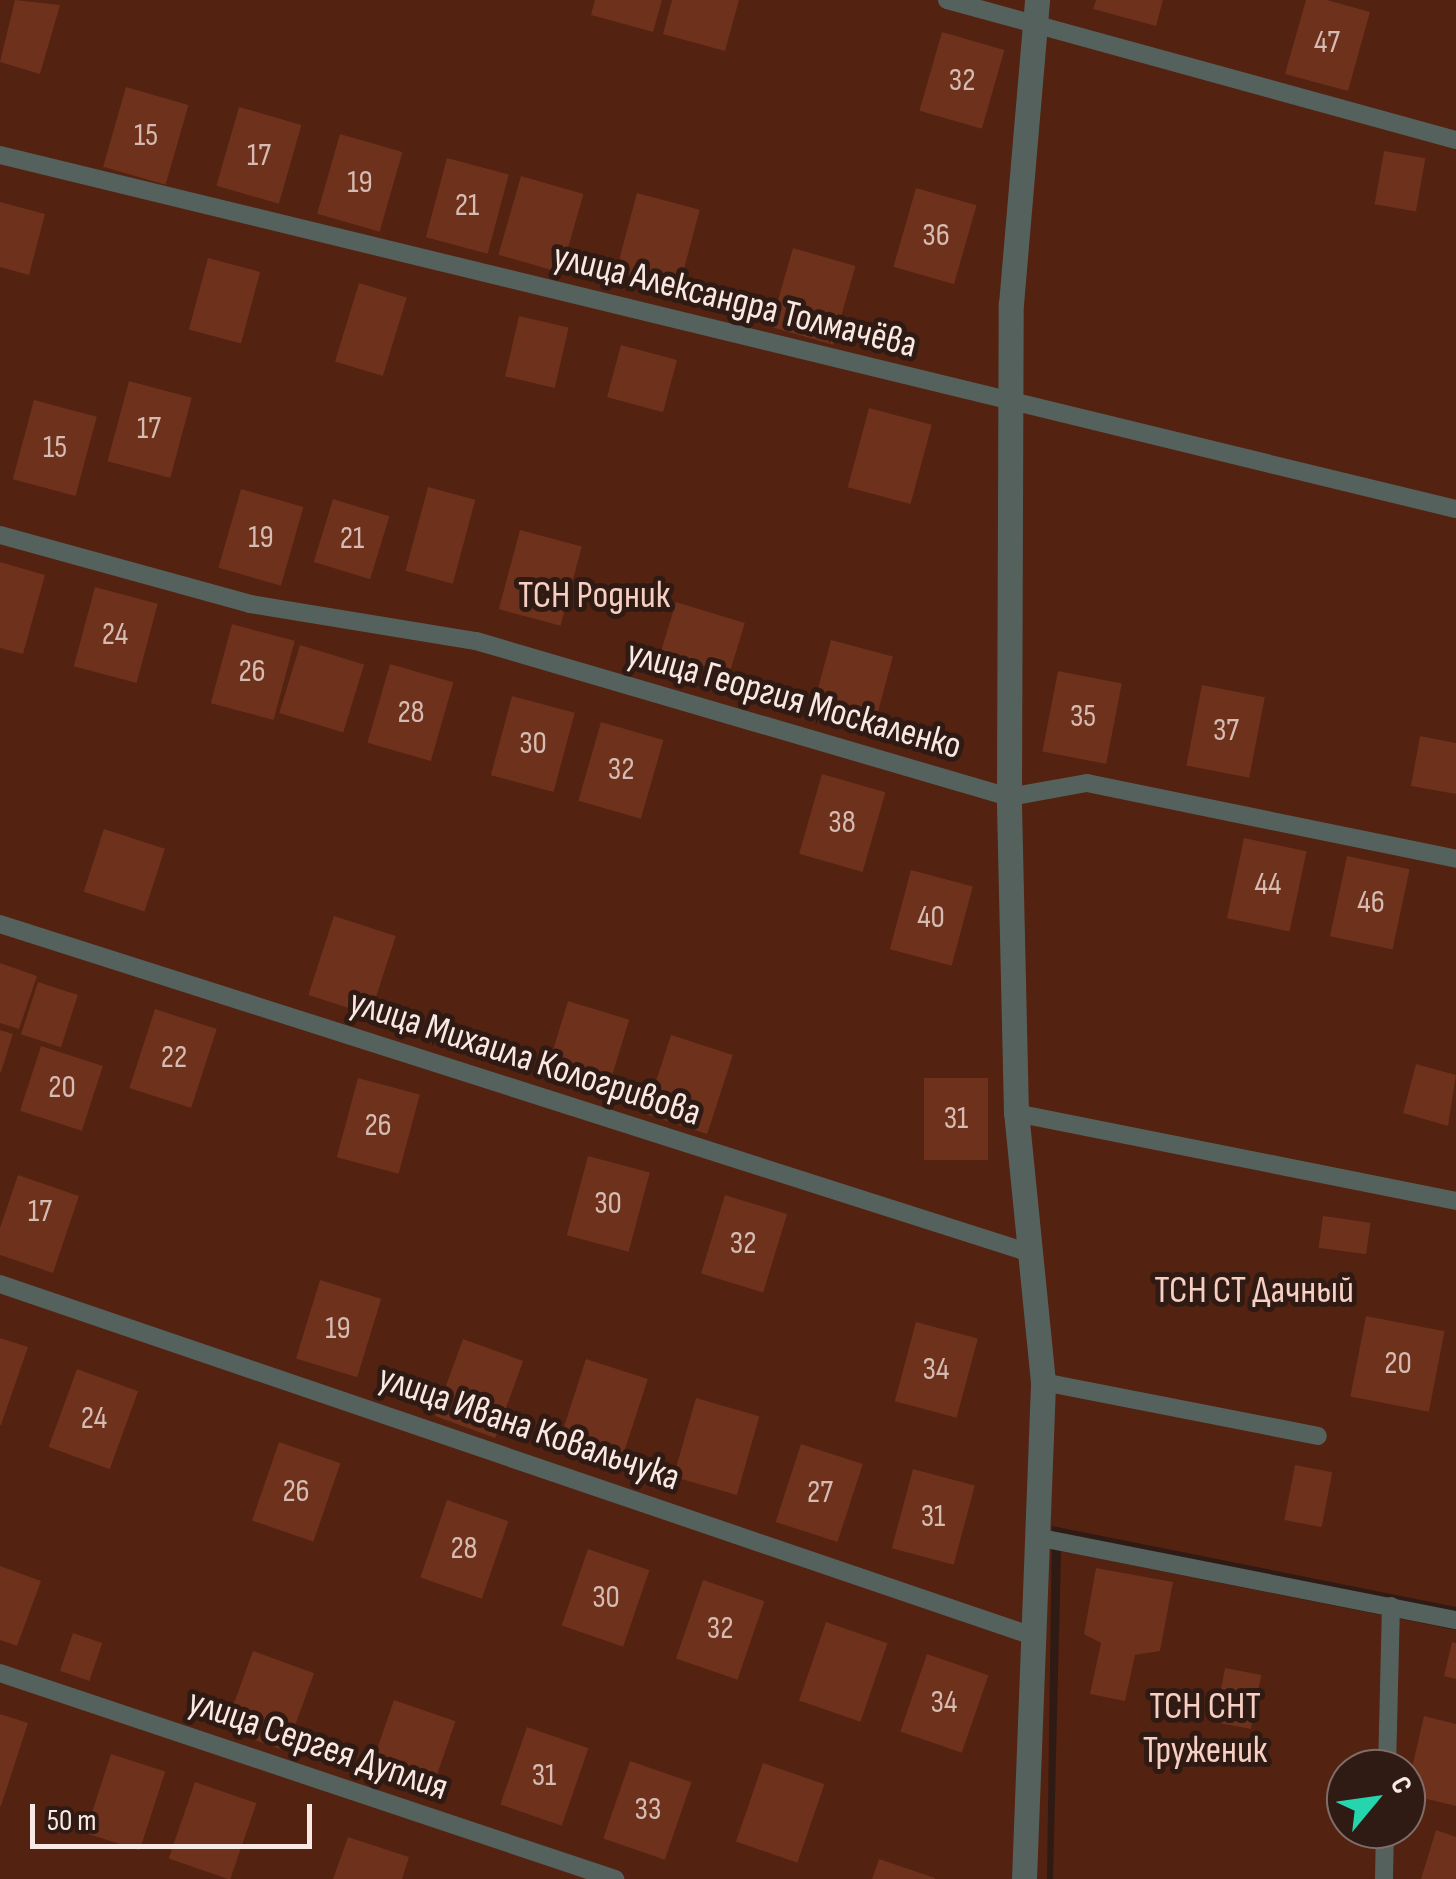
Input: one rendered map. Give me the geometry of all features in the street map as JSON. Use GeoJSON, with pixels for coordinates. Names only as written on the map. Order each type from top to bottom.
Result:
{"type":"FeatureCollection","features":[{"type":"Feature","properties":{"kind":"street"},"geometry":{"type":"LineString","coordinates":[[1024,1879],[1043,1382],[1016,1112],[1009,797],[1011,304],[1038,12]]}},
{"type":"Feature","properties":{"kind":"lane"},"geometry":{"type":"LineString","coordinates":[[947,0],[1038,12],[1293,99],[1456,140]]}},
{"type":"Feature","properties":{"kind":"lane","name":"улица Александра Толмачёва"},"geometry":{"type":"LineString","coordinates":[[0,154],[1456,509]]}},
{"type":"Feature","properties":{"kind":"lane","name":"улица Георгия Москаленко"},"geometry":{"type":"LineString","coordinates":[[0,535],[250,604],[476,641],[1009,797],[1087,782],[1456,858]]}},
{"type":"Feature","properties":{"kind":"lane","name":"улица Михаила Кологривова"},"geometry":{"type":"LineString","coordinates":[[0,924],[1030,1254]]}},
{"type":"Feature","properties":{"kind":"lane"},"geometry":{"type":"LineString","coordinates":[[1016,1112],[1456,1201]]}},
{"type":"Feature","properties":{"kind":"lane","name":"улица Ивана Ковальчука"},"geometry":{"type":"LineString","coordinates":[[0,1284],[1036,1637]]}},
{"type":"Feature","properties":{"kind":"lane"},"geometry":{"type":"LineString","coordinates":[[1043,1382],[1318,1436]]}},
{"type":"Feature","properties":{"kind":"lane"},"geometry":{"type":"LineString","coordinates":[[1040,1538],[1456,1620]]}},
{"type":"Feature","properties":{"kind":"lane"},"geometry":{"type":"LineString","coordinates":[[1388,1749],[1392,1606]]}},
{"type":"Feature","properties":{"kind":"lane","name":"улица Сергея Дуплия"},"geometry":{"type":"LineString","coordinates":[[0,1672],[615,1879]]}},
{"type":"Feature","properties":{"kind":"lane"},"geometry":{"type":"LineString","coordinates":[[1384,1879],[1385,1849]]}},
{"type":"Feature","properties":{"kind":"green space","name":"ТСН Родник"},"geometry":{"type":"Polygon","coordinates":[[[0,0],[1456,0],[1456,1607],[1052,1526],[1047,1879],[0,1879],[0,0]]]}},
{"type":"Feature","properties":{"kind":"green space","name":"ТСН СНТ Труженик"},"geometry":{"type":"Polygon","coordinates":[[[1061,1551],[1456,1630],[1456,1879],[1053,1879],[1061,1551]]]}},
{"type":"Feature","properties":{"kind":"building"},"geometry":{"type":"Polygon","coordinates":[[[15,0],[60,5],[40,74],[0,62],[15,0]]]}},
{"type":"Feature","properties":{"kind":"building"},"geometry":{"type":"Polygon","coordinates":[[[595,0],[662,0],[653,32],[591,15],[595,0]]]}},
{"type":"Feature","properties":{"kind":"building"},"geometry":{"type":"Polygon","coordinates":[[[672,0],[739,0],[725,51],[663,34],[672,0]]]}},
{"type":"Feature","properties":{"kind":"building"},"geometry":{"type":"Polygon","coordinates":[[[1096,0],[1163,0],[1156,26],[1093,9],[1096,0]]]}},
{"type":"Feature","properties":{"kind":"building"},"geometry":{"type":"Polygon","coordinates":[[[1306,0],[1327,0],[1370,12],[1348,91],[1285,74],[1306,0]]]}},
{"type":"Feature","properties":{"kind":"building"},"geometry":{"type":"Polygon","coordinates":[[[942,32],[1004,50],[982,129],[919,111],[942,32]]]}},
{"type":"Feature","properties":{"kind":"building"},"geometry":{"type":"Polygon","coordinates":[[[126,87],[188,105],[166,185],[103,167],[126,87]]]}},
{"type":"Feature","properties":{"kind":"building"},"geometry":{"type":"Polygon","coordinates":[[[239,107],[301,125],[279,204],[216,186],[239,107]]]}},
{"type":"Feature","properties":{"kind":"building"},"geometry":{"type":"Polygon","coordinates":[[[340,134],[402,152],[380,232],[317,214],[340,134]]]}},
{"type":"Feature","properties":{"kind":"building"},"geometry":{"type":"Polygon","coordinates":[[[1384,151],[1425,158],[1416,211],[1375,204],[1384,151]]]}},
{"type":"Feature","properties":{"kind":"building"},"geometry":{"type":"Polygon","coordinates":[[[447,158],[509,175],[488,254],[426,237],[447,158]]]}},
{"type":"Feature","properties":{"kind":"building"},"geometry":{"type":"Polygon","coordinates":[[[521,176],[583,194],[561,273],[498,255],[521,176]]]}},
{"type":"Feature","properties":{"kind":"building"},"geometry":{"type":"Polygon","coordinates":[[[916,188],[977,205],[954,284],[893,267],[916,188]]]}},
{"type":"Feature","properties":{"kind":"building"},"geometry":{"type":"Polygon","coordinates":[[[637,193],[700,210],[679,289],[616,272],[637,193]]]}},
{"type":"Feature","properties":{"kind":"building"},"geometry":{"type":"Polygon","coordinates":[[[0,202],[45,214],[29,275],[0,267],[0,202]]]}},
{"type":"Feature","properties":{"kind":"building"},"geometry":{"type":"Polygon","coordinates":[[[793,248],[855,266],[833,345],[770,327],[793,248]]]}},
{"type":"Feature","properties":{"kind":"building"},"geometry":{"type":"Polygon","coordinates":[[[208,258],[260,272],[241,343],[189,329],[208,258]]]}},
{"type":"Feature","properties":{"kind":"building"},"geometry":{"type":"Polygon","coordinates":[[[359,283],[407,298],[383,376],[335,361],[359,283]]]}},
{"type":"Feature","properties":{"kind":"building"},"geometry":{"type":"Polygon","coordinates":[[[519,316],[569,327],[555,388],[505,376],[519,316]]]}},
{"type":"Feature","properties":{"kind":"building"},"geometry":{"type":"Polygon","coordinates":[[[621,345],[677,360],[663,412],[607,397],[621,345]]]}},
{"type":"Feature","properties":{"kind":"building"},"geometry":{"type":"Polygon","coordinates":[[[129,381],[192,398],[170,478],[108,461],[129,381]]]}},
{"type":"Feature","properties":{"kind":"building"},"geometry":{"type":"Polygon","coordinates":[[[34,400],[97,417],[76,496],[13,479],[34,400]]]}},
{"type":"Feature","properties":{"kind":"building"},"geometry":{"type":"Polygon","coordinates":[[[869,408],[932,425],[911,504],[848,487],[869,408]]]}},
{"type":"Feature","properties":{"kind":"building"},"geometry":{"type":"Polygon","coordinates":[[[428,487],[475,500],[453,584],[405,571],[428,487]]]}},
{"type":"Feature","properties":{"kind":"building"},"geometry":{"type":"Polygon","coordinates":[[[241,489],[303,507],[281,586],[218,568],[241,489]]]}},
{"type":"Feature","properties":{"kind":"building"},"geometry":{"type":"Polygon","coordinates":[[[333,499],[389,516],[370,579],[314,562],[333,499]]]}},
{"type":"Feature","properties":{"kind":"building"},"geometry":{"type":"Polygon","coordinates":[[[520,530],[582,547],[561,626],[499,609],[520,530]]]}},
{"type":"Feature","properties":{"kind":"building"},"geometry":{"type":"Polygon","coordinates":[[[0,562],[45,575],[23,654],[0,648],[0,562]]]}},
{"type":"Feature","properties":{"kind":"building"},"geometry":{"type":"Polygon","coordinates":[[[95,587],[158,604],[137,683],[74,666],[95,587]]]}},
{"type":"Feature","properties":{"kind":"building"},"geometry":{"type":"Polygon","coordinates":[[[676,602],[745,623],[729,674],[661,653],[676,602]]]}},
{"type":"Feature","properties":{"kind":"building"},"geometry":{"type":"Polygon","coordinates":[[[232,624],[295,641],[274,720],[211,703],[232,624]]]}},
{"type":"Feature","properties":{"kind":"building"},"geometry":{"type":"Polygon","coordinates":[[[831,640],[893,657],[872,736],[810,719],[831,640]]]}},
{"type":"Feature","properties":{"kind":"building"},"geometry":{"type":"Polygon","coordinates":[[[300,645],[364,665],[343,732],[279,713],[300,645]]]}},
{"type":"Feature","properties":{"kind":"building"},"geometry":{"type":"Polygon","coordinates":[[[390,664],[453,682],[431,761],[367,743],[390,664]]]}},
{"type":"Feature","properties":{"kind":"building"},"geometry":{"type":"Polygon","coordinates":[[[1058,671],[1122,683],[1106,764],[1042,751],[1058,671]]]}},
{"type":"Feature","properties":{"kind":"building"},"geometry":{"type":"Polygon","coordinates":[[[1202,685],[1265,697],[1249,778],[1186,765],[1202,685]]]}},
{"type":"Feature","properties":{"kind":"building"},"geometry":{"type":"Polygon","coordinates":[[[512,696],[575,713],[554,792],[491,775],[512,696]]]}},
{"type":"Feature","properties":{"kind":"building"},"geometry":{"type":"Polygon","coordinates":[[[601,722],[663,740],[641,819],[578,801],[601,722]]]}},
{"type":"Feature","properties":{"kind":"building"},"geometry":{"type":"Polygon","coordinates":[[[1420,736],[1456,743],[1456,794],[1411,786],[1420,736]]]}},
{"type":"Feature","properties":{"kind":"building"},"geometry":{"type":"Polygon","coordinates":[[[822,774],[885,792],[863,872],[799,854],[822,774]]]}},
{"type":"Feature","properties":{"kind":"building"},"geometry":{"type":"Polygon","coordinates":[[[104,829],[165,849],[144,912],[84,892],[104,829]]]}},
{"type":"Feature","properties":{"kind":"building"},"geometry":{"type":"Polygon","coordinates":[[[1244,838],[1307,851],[1290,932],[1227,918],[1244,838]]]}},
{"type":"Feature","properties":{"kind":"building"},"geometry":{"type":"Polygon","coordinates":[[[1347,856],[1410,869],[1393,950],[1330,936],[1347,856]]]}},
{"type":"Feature","properties":{"kind":"building"},"geometry":{"type":"Polygon","coordinates":[[[911,870],[973,887],[952,966],[890,949],[911,870]]]}},
{"type":"Feature","properties":{"kind":"building"},"geometry":{"type":"Polygon","coordinates":[[[334,916],[396,936],[370,1015],[308,995],[334,916]]]}},
{"type":"Feature","properties":{"kind":"building"},"geometry":{"type":"Polygon","coordinates":[[[0,963],[37,976],[19,1029],[0,1023],[0,963]]]}},
{"type":"Feature","properties":{"kind":"building"},"geometry":{"type":"Polygon","coordinates":[[[38,982],[78,995],[61,1047],[21,1034],[38,982]]]}},
{"type":"Feature","properties":{"kind":"building"},"geometry":{"type":"Polygon","coordinates":[[[568,1001],[629,1020],[605,1099],[544,1080],[568,1001]]]}},
{"type":"Feature","properties":{"kind":"building"},"geometry":{"type":"Polygon","coordinates":[[[155,1009],[217,1029],[191,1108],[129,1088],[155,1009]]]}},
{"type":"Feature","properties":{"kind":"building"},"geometry":{"type":"Polygon","coordinates":[[[0,1030],[13,1034],[1,1072],[0,1072],[0,1030]]]}},
{"type":"Feature","properties":{"kind":"building"},"geometry":{"type":"Polygon","coordinates":[[[671,1035],[733,1055],[707,1134],[645,1114],[671,1035]]]}},
{"type":"Feature","properties":{"kind":"building"},"geometry":{"type":"Polygon","coordinates":[[[41,1046],[103,1066],[82,1131],[20,1111],[41,1046]]]}},
{"type":"Feature","properties":{"kind":"building"},"geometry":{"type":"Polygon","coordinates":[[[1416,1064],[1456,1075],[1448,1126],[1403,1113],[1416,1064]]]}},
{"type":"Feature","properties":{"kind":"building"},"geometry":{"type":"Polygon","coordinates":[[[358,1078],[420,1095],[399,1174],[337,1157],[358,1078]]]}},
{"type":"Feature","properties":{"kind":"building"},"geometry":{"type":"Polygon","coordinates":[[[924,1078],[988,1078],[988,1160],[924,1160],[924,1078]]]}},
{"type":"Feature","properties":{"kind":"building"},"geometry":{"type":"Polygon","coordinates":[[[588,1156],[650,1173],[629,1252],[567,1235],[588,1156]]]}},
{"type":"Feature","properties":{"kind":"building"},"geometry":{"type":"Polygon","coordinates":[[[18,1175],[79,1196],[53,1273],[0,1255],[0,1228],[18,1175]]]}},
{"type":"Feature","properties":{"kind":"building"},"geometry":{"type":"Polygon","coordinates":[[[725,1195],[787,1214],[763,1292],[701,1273],[725,1195]]]}},
{"type":"Feature","properties":{"kind":"building"},"geometry":{"type":"Polygon","coordinates":[[[1323,1216],[1371,1223],[1366,1254],[1319,1248],[1323,1216]]]}},
{"type":"Feature","properties":{"kind":"building"},"geometry":{"type":"Polygon","coordinates":[[[320,1280],[381,1299],[357,1377],[296,1358],[320,1280]]]}},
{"type":"Feature","properties":{"kind":"building"},"geometry":{"type":"Polygon","coordinates":[[[1366,1316],[1445,1331],[1429,1412],[1350,1396],[1366,1316]]]}},
{"type":"Feature","properties":{"kind":"building"},"geometry":{"type":"Polygon","coordinates":[[[916,1322],[978,1339],[957,1418],[895,1401],[916,1322]]]}},
{"type":"Feature","properties":{"kind":"building"},"geometry":{"type":"Polygon","coordinates":[[[0,1338],[28,1347],[1,1425],[0,1425],[0,1338]]]}},
{"type":"Feature","properties":{"kind":"building"},"geometry":{"type":"Polygon","coordinates":[[[463,1339],[523,1361],[495,1438],[435,1416],[463,1339]]]}},
{"type":"Feature","properties":{"kind":"building"},"geometry":{"type":"Polygon","coordinates":[[[586,1359],[648,1379],[622,1458],[560,1438],[586,1359]]]}},
{"type":"Feature","properties":{"kind":"building"},"geometry":{"type":"Polygon","coordinates":[[[77,1369],[138,1391],[110,1469],[49,1447],[77,1369]]]}},
{"type":"Feature","properties":{"kind":"building"},"geometry":{"type":"Polygon","coordinates":[[[696,1398],[759,1416],[737,1495],[673,1477],[696,1398]]]}},
{"type":"Feature","properties":{"kind":"building"},"geometry":{"type":"Polygon","coordinates":[[[279,1442],[340,1463],[313,1542],[252,1520],[279,1442]]]}},
{"type":"Feature","properties":{"kind":"building"},"geometry":{"type":"Polygon","coordinates":[[[801,1444],[863,1464],[837,1542],[776,1522],[801,1444]]]}},
{"type":"Feature","properties":{"kind":"building"},"geometry":{"type":"Polygon","coordinates":[[[1295,1465],[1332,1472],[1322,1527],[1284,1520],[1295,1465]]]}},
{"type":"Feature","properties":{"kind":"building"},"geometry":{"type":"Polygon","coordinates":[[[913,1469],[975,1486],[954,1565],[892,1548],[913,1469]]]}},
{"type":"Feature","properties":{"kind":"building"},"geometry":{"type":"Polygon","coordinates":[[[447,1500],[508,1521],[482,1599],[420,1578],[447,1500]]]}},
{"type":"Feature","properties":{"kind":"building"},"geometry":{"type":"Polygon","coordinates":[[[588,1549],[649,1570],[623,1647],[562,1626],[588,1549]]]}},
{"type":"Feature","properties":{"kind":"building"},"geometry":{"type":"Polygon","coordinates":[[[0,1566],[41,1581],[17,1646],[0,1640],[0,1566]]]}},
{"type":"Feature","properties":{"kind":"building"},"geometry":{"type":"Polygon","coordinates":[[[1096,1568],[1173,1582],[1160,1651],[1135,1655],[1125,1701],[1090,1694],[1101,1643],[1084,1634],[1096,1568]]]}},
{"type":"Feature","properties":{"kind":"building"},"geometry":{"type":"Polygon","coordinates":[[[703,1580],[764,1601],[737,1680],[676,1658],[703,1580]]]}},
{"type":"Feature","properties":{"kind":"building"},"geometry":{"type":"Polygon","coordinates":[[[826,1622],[887,1643],[860,1722],[799,1700],[826,1622]]]}},
{"type":"Feature","properties":{"kind":"building"},"geometry":{"type":"Polygon","coordinates":[[[73,1633],[102,1643],[89,1681],[60,1671],[73,1633]]]}},
{"type":"Feature","properties":{"kind":"building"},"geometry":{"type":"Polygon","coordinates":[[[1452,1642],[1456,1643],[1456,1679],[1444,1676],[1452,1642]]]}},
{"type":"Feature","properties":{"kind":"building"},"geometry":{"type":"Polygon","coordinates":[[[253,1651],[314,1673],[286,1751],[225,1729],[253,1651]]]}},
{"type":"Feature","properties":{"kind":"building"},"geometry":{"type":"Polygon","coordinates":[[[927,1654],[988,1675],[962,1753],[900,1732],[927,1654]]]}},
{"type":"Feature","properties":{"kind":"building"},"geometry":{"type":"Polygon","coordinates":[[[1225,1668],[1261,1675],[1251,1729],[1215,1722],[1225,1668]]]}},
{"type":"Feature","properties":{"kind":"building"},"geometry":{"type":"Polygon","coordinates":[[[394,1700],[455,1721],[429,1799],[367,1778],[394,1700]]]}},
{"type":"Feature","properties":{"kind":"building"},"geometry":{"type":"Polygon","coordinates":[[[0,1714],[28,1723],[1,1806],[0,1806],[0,1714]]]}},
{"type":"Feature","properties":{"kind":"building"},"geometry":{"type":"Polygon","coordinates":[[[1424,1716],[1456,1724],[1456,1806],[1426,1799],[1426,1749],[1416,1749],[1424,1716]]]}},
{"type":"Feature","properties":{"kind":"building"},"geometry":{"type":"Polygon","coordinates":[[[527,1727],[588,1748],[562,1826],[500,1805],[527,1727]]]}},
{"type":"Feature","properties":{"kind":"building"},"geometry":{"type":"Polygon","coordinates":[[[111,1754],[165,1772],[140,1851],[85,1833],[111,1754]]]}},
{"type":"Feature","properties":{"kind":"building"},"geometry":{"type":"Polygon","coordinates":[[[630,1761],[691,1782],[665,1860],[603,1839],[630,1761]]]}},
{"type":"Feature","properties":{"kind":"building"},"geometry":{"type":"Polygon","coordinates":[[[763,1763],[824,1784],[797,1863],[736,1841],[763,1763]]]}},
{"type":"Feature","properties":{"kind":"building"},"geometry":{"type":"Polygon","coordinates":[[[195,1782],[256,1803],[230,1879],[169,1859],[195,1782]]]}},
{"type":"Feature","properties":{"kind":"building"},"geometry":{"type":"Polygon","coordinates":[[[1436,1830],[1456,1837],[1456,1879],[1421,1879],[1436,1830]]]}},
{"type":"Feature","properties":{"kind":"building"},"geometry":{"type":"Polygon","coordinates":[[[348,1837],[409,1857],[402,1879],[333,1879],[348,1837]]]}},
{"type":"Feature","properties":{"kind":"building"},"geometry":{"type":"Polygon","coordinates":[[[879,1859],[935,1878],[935,1879],[872,1879],[879,1859]]]}},
{"type":"Feature","properties":{"kind":"park label","name":"ТСН СТ Дачный"},"geometry":{"type":"Point","coordinates":[1254,1291]}}]}
